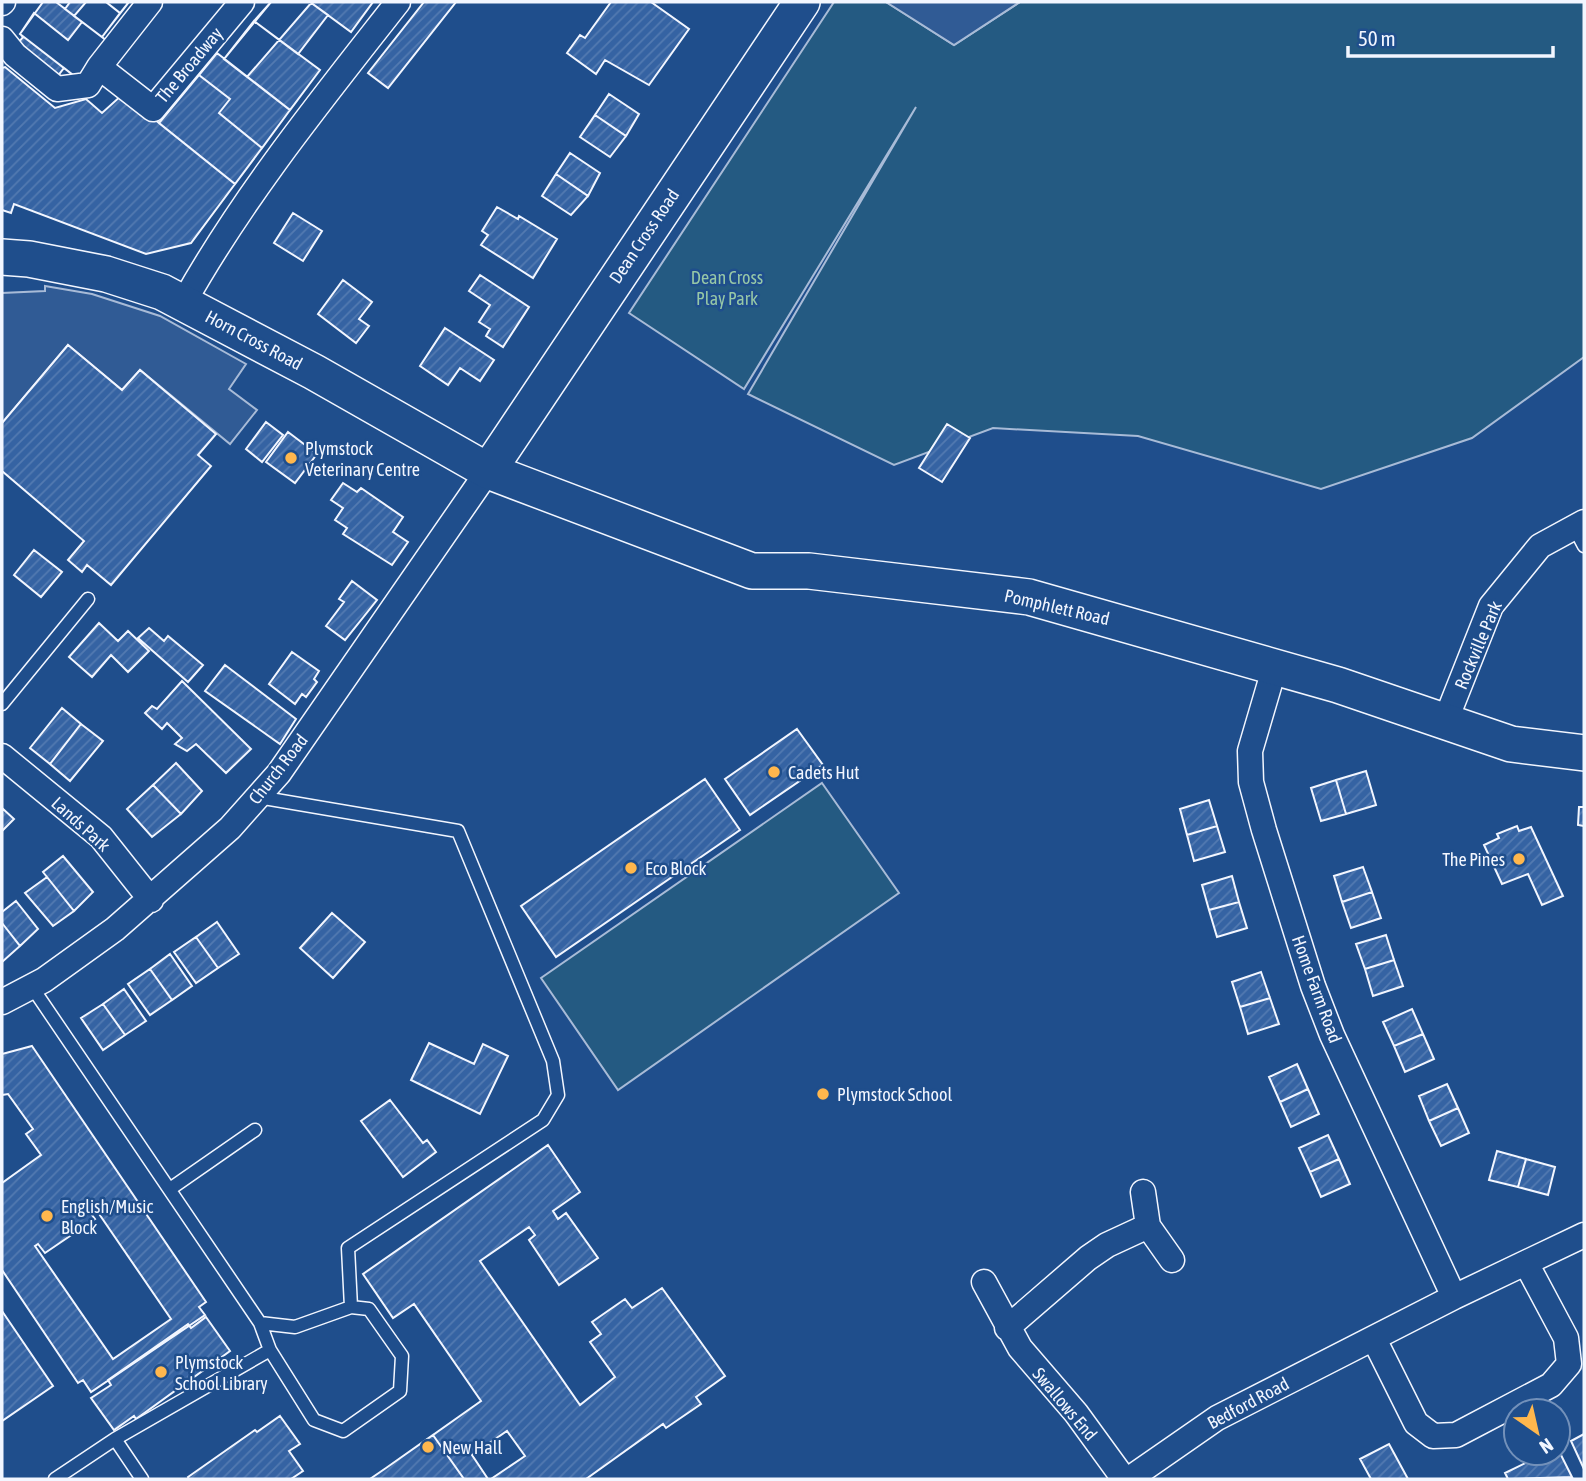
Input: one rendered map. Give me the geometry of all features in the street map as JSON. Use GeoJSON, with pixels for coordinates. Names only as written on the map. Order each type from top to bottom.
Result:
{"type":"FeatureCollection","features":[{"type":"Feature","properties":{"kind":"street"},"geometry":{"type":"LineString","coordinates":[[2,39],[15,54],[57,89],[88,85],[150,2]]}},
{"type":"Feature","properties":{"kind":"street","name":"The Broadway"},"geometry":{"type":"LineString","coordinates":[[99,67],[153,109],[242,2]]}},
{"type":"Feature","properties":{"kind":"street"},"geometry":{"type":"LineString","coordinates":[[184,302],[220,239],[299,129],[398,2]]}},
{"type":"Feature","properties":{"kind":"street","name":"Dean Cross Road"},"geometry":{"type":"LineString","coordinates":[[488,471],[802,2]]}},
{"type":"Feature","properties":{"kind":"street","name":"Horn Cross Road"},"geometry":{"type":"LineString","coordinates":[[2,257],[29,259],[106,274],[184,302],[488,471]]}},
{"type":"Feature","properties":{"kind":"street","name":"Pomphlett Road"},"geometry":{"type":"LineString","coordinates":[[488,471],[752,571],[809,571],[1029,597],[1275,666],[1511,744],[1584,753]]}},
{"type":"Feature","properties":{"kind":"street","name":"Church Road"},"geometry":{"type":"LineString","coordinates":[[2,1002],[32,987],[151,900],[230,828],[279,773],[488,471]]}},
{"type":"Feature","properties":{"kind":"street","name":"Rockville Park"},"geometry":{"type":"LineString","coordinates":[[1445,722],[1491,606],[1540,546],[1581,532]]}},
{"type":"Feature","properties":{"kind":"street","name":"Home Farm Road"},"geometry":{"type":"LineString","coordinates":[[1275,666],[1250,751],[1251,782],[1264,830],[1313,986],[1332,1035],[1454,1297]]}},
{"type":"Feature","properties":{"kind":"street","name":"Lands Park"},"geometry":{"type":"LineString","coordinates":[[2,756],[101,837],[151,900]]}},
{"type":"Feature","properties":{"kind":"street"},"geometry":{"type":"LineString","coordinates":[[1143,1192],[1148,1226],[1172,1260]]}},
{"type":"Feature","properties":{"kind":"street"},"geometry":{"type":"LineString","coordinates":[[1007,1328],[1088,1258],[1107,1245],[1148,1226]]}},
{"type":"Feature","properties":{"kind":"street","name":"Bedford Road"},"geometry":{"type":"LineString","coordinates":[[1126,1479],[1217,1418],[1454,1297],[1584,1235]]}},
{"type":"Feature","properties":{"kind":"street"},"geometry":{"type":"LineString","coordinates":[[1374,1339],[1416,1423],[1433,1436],[1456,1435],[1551,1385],[1569,1364],[1566,1338],[1526,1263]]}},
{"type":"Feature","properties":{"kind":"street","name":"Swallows End"},"geometry":{"type":"LineString","coordinates":[[984,1282],[1007,1328],[1036,1370],[1076,1413],[1126,1479]]}},
{"type":"Feature","properties":{"kind":"lane"},"geometry":{"type":"LineString","coordinates":[[2,704],[88,599]]}},
{"type":"Feature","properties":{"kind":"lane"},"geometry":{"type":"LineString","coordinates":[[257,797],[458,831],[553,1061],[558,1094],[543,1121],[348,1248],[351,1307]]}},
{"type":"Feature","properties":{"kind":"lane"},"geometry":{"type":"LineString","coordinates":[[32,987],[260,1323],[270,1350],[314,1420],[343,1432],[400,1391],[402,1356],[369,1309],[351,1307],[295,1326],[260,1323]]}},
{"type":"Feature","properties":{"kind":"lane"},"geometry":{"type":"LineString","coordinates":[[170,1189],[255,1130]]}},
{"type":"Feature","properties":{"kind":"lane"},"geometry":{"type":"LineString","coordinates":[[55,1479],[115,1439],[270,1350]]}},
{"type":"Feature","properties":{"kind":"lane"},"geometry":{"type":"LineString","coordinates":[[115,1439],[142,1479]]}},
{"type":"Feature","properties":{"kind":"green space","name":"Dean Cross Play Park"},"geometry":{"type":"Polygon","coordinates":[[[834,2],[886,2],[954,45],[1020,2],[1584,2],[1584,357],[1472,438],[1321,489],[1138,436],[993,428],[894,465],[748,394],[916,107],[744,389],[629,313],[834,2]]]}},
{"type":"Feature","properties":{"kind":"green space"},"geometry":{"type":"Polygon","coordinates":[[[822,783],[899,893],[618,1090],[541,978],[822,783]]]}},
{"type":"Feature","properties":{"kind":"shaded area"},"geometry":{"type":"Polygon","coordinates":[[[886,2],[1020,2],[954,45],[886,2]]]}},
{"type":"Feature","properties":{"kind":"shaded area"},"geometry":{"type":"Polygon","coordinates":[[[45,286],[92,294],[160,316],[246,364],[229,389],[257,410],[230,444],[140,370],[122,390],[68,345],[2,423],[2,293],[45,291],[45,286]]]}},
{"type":"Feature","properties":{"kind":"building"},"geometry":{"type":"Polygon","coordinates":[[[43,2],[56,2],[107,41],[77,78],[64,68],[57,77],[19,42],[23,37],[20,34],[43,2]]]}},
{"type":"Feature","properties":{"kind":"building"},"geometry":{"type":"Polygon","coordinates":[[[70,2],[106,2],[120,13],[102,37],[65,9],[70,2]]]}},
{"type":"Feature","properties":{"kind":"building"},"geometry":{"type":"Polygon","coordinates":[[[86,2],[129,2],[102,37],[107,41],[77,78],[20,34],[34,13],[68,40],[82,22],[74,16],[86,2]]]}},
{"type":"Feature","properties":{"kind":"building"},"geometry":{"type":"Polygon","coordinates":[[[106,2],[126,2],[128,3],[120,13],[106,2]]]}},
{"type":"Feature","properties":{"kind":"building"},"geometry":{"type":"Polygon","coordinates":[[[271,2],[310,2],[328,15],[298,54],[254,21],[271,2]]]}},
{"type":"Feature","properties":{"kind":"building"},"geometry":{"type":"Polygon","coordinates":[[[271,2],[312,2],[247,77],[224,59],[271,2]]]}},
{"type":"Feature","properties":{"kind":"building"},"geometry":{"type":"Polygon","coordinates":[[[310,2],[373,2],[351,32],[310,2]]]}},
{"type":"Feature","properties":{"kind":"building"},"geometry":{"type":"Polygon","coordinates":[[[424,2],[456,2],[388,88],[368,73],[424,2]]]}},
{"type":"Feature","properties":{"kind":"building"},"geometry":{"type":"Polygon","coordinates":[[[611,2],[651,2],[689,29],[649,85],[605,60],[596,74],[567,53],[580,35],[585,38],[611,2]]]}},
{"type":"Feature","properties":{"kind":"building"},"geometry":{"type":"Polygon","coordinates":[[[254,21],[320,70],[290,110],[224,59],[254,21]]]}},
{"type":"Feature","properties":{"kind":"building"},"geometry":{"type":"Polygon","coordinates":[[[217,53],[290,110],[262,148],[219,113],[230,99],[199,75],[217,53]]]}},
{"type":"Feature","properties":{"kind":"building"},"geometry":{"type":"Polygon","coordinates":[[[5,67],[55,108],[86,99],[102,113],[123,94],[235,184],[191,243],[146,254],[14,204],[11,213],[2,210],[2,68],[5,67]]]}},
{"type":"Feature","properties":{"kind":"building"},"geometry":{"type":"Polygon","coordinates":[[[199,75],[230,99],[219,113],[262,148],[235,184],[159,123],[199,75]]]}},
{"type":"Feature","properties":{"kind":"building"},"geometry":{"type":"Polygon","coordinates":[[[609,94],[639,114],[626,136],[595,115],[609,94]]]}},
{"type":"Feature","properties":{"kind":"building"},"geometry":{"type":"Polygon","coordinates":[[[595,115],[626,136],[610,157],[580,137],[595,115]]]}},
{"type":"Feature","properties":{"kind":"building"},"geometry":{"type":"Polygon","coordinates":[[[570,153],[600,173],[588,196],[556,174],[570,153]]]}},
{"type":"Feature","properties":{"kind":"building"},"geometry":{"type":"Polygon","coordinates":[[[556,174],[588,196],[571,215],[542,196],[556,174]]]}},
{"type":"Feature","properties":{"kind":"building"},"geometry":{"type":"Polygon","coordinates":[[[497,207],[518,219],[519,216],[557,239],[533,278],[481,245],[488,235],[482,231],[497,207]]]}},
{"type":"Feature","properties":{"kind":"building"},"geometry":{"type":"Polygon","coordinates":[[[293,213],[322,231],[303,261],[274,243],[293,213]]]}},
{"type":"Feature","properties":{"kind":"building"},"geometry":{"type":"Polygon","coordinates":[[[480,275],[529,307],[503,347],[486,336],[490,329],[479,322],[490,305],[469,291],[480,275]]]}},
{"type":"Feature","properties":{"kind":"building"},"geometry":{"type":"Polygon","coordinates":[[[343,280],[372,302],[359,319],[369,326],[356,343],[318,314],[343,280]]]}},
{"type":"Feature","properties":{"kind":"building"},"geometry":{"type":"Polygon","coordinates":[[[445,328],[494,360],[480,381],[460,368],[448,385],[420,366],[445,328]]]}},
{"type":"Feature","properties":{"kind":"building"},"geometry":{"type":"Polygon","coordinates":[[[68,345],[122,390],[140,370],[216,434],[198,455],[211,466],[111,585],[87,565],[82,572],[68,560],[84,541],[2,471],[2,423],[68,345]]]}},
{"type":"Feature","properties":{"kind":"building"},"geometry":{"type":"Polygon","coordinates":[[[266,422],[283,435],[262,462],[246,449],[266,422]]]}},
{"type":"Feature","properties":{"kind":"building"},"geometry":{"type":"Polygon","coordinates":[[[947,424],[970,438],[942,482],[919,468],[947,424]]]}},
{"type":"Feature","properties":{"kind":"building","name":"Plymstock Veterinary Centre"},"geometry":{"type":"Polygon","coordinates":[[[288,432],[317,454],[295,483],[266,462],[288,432]]]}},
{"type":"Feature","properties":{"kind":"building"},"geometry":{"type":"Polygon","coordinates":[[[343,483],[357,492],[361,488],[403,517],[393,532],[408,542],[392,565],[343,534],[347,528],[335,520],[343,508],[331,500],[343,483]]]}},
{"type":"Feature","properties":{"kind":"building"},"geometry":{"type":"Polygon","coordinates":[[[34,550],[62,572],[41,597],[14,575],[34,550]]]}},
{"type":"Feature","properties":{"kind":"building"},"geometry":{"type":"Polygon","coordinates":[[[352,581],[377,600],[345,640],[326,626],[344,602],[339,599],[352,581]]]}},
{"type":"Feature","properties":{"kind":"building"},"geometry":{"type":"Polygon","coordinates":[[[99,623],[118,641],[128,631],[149,651],[128,672],[111,655],[92,677],[69,657],[99,623]]]}},
{"type":"Feature","properties":{"kind":"building"},"geometry":{"type":"Polygon","coordinates":[[[149,628],[164,641],[168,636],[203,665],[188,682],[138,638],[149,628]]]}},
{"type":"Feature","properties":{"kind":"building"},"geometry":{"type":"Polygon","coordinates":[[[292,652],[319,671],[314,679],[317,682],[306,697],[302,694],[295,704],[269,684],[292,652]]]}},
{"type":"Feature","properties":{"kind":"building"},"geometry":{"type":"Polygon","coordinates":[[[225,665],[296,719],[280,744],[205,691],[225,665]]]}},
{"type":"Feature","properties":{"kind":"building"},"geometry":{"type":"Polygon","coordinates":[[[182,681],[251,749],[226,773],[196,744],[187,751],[175,744],[182,738],[167,723],[162,729],[145,713],[152,706],[157,709],[182,681]]]}},
{"type":"Feature","properties":{"kind":"building"},"geometry":{"type":"Polygon","coordinates":[[[62,708],[81,724],[50,764],[30,748],[62,708]]]}},
{"type":"Feature","properties":{"kind":"building"},"geometry":{"type":"Polygon","coordinates":[[[81,724],[103,741],[70,781],[50,764],[81,724]]]}},
{"type":"Feature","properties":{"kind":"building","name":"Cadets Hut"},"geometry":{"type":"Polygon","coordinates":[[[797,729],[823,765],[750,815],[725,779],[797,729]]]}},
{"type":"Feature","properties":{"kind":"building"},"geometry":{"type":"Polygon","coordinates":[[[176,763],[202,791],[181,814],[153,785],[176,763]]]}},
{"type":"Feature","properties":{"kind":"building"},"geometry":{"type":"Polygon","coordinates":[[[1366,771],[1376,805],[1346,814],[1336,780],[1366,771]]]}},
{"type":"Feature","properties":{"kind":"building","name":"Eco Block"},"geometry":{"type":"Polygon","coordinates":[[[705,779],[740,830],[556,957],[521,906],[705,779]]]}},
{"type":"Feature","properties":{"kind":"building"},"geometry":{"type":"Polygon","coordinates":[[[1336,780],[1346,814],[1321,821],[1311,788],[1336,780]]]}},
{"type":"Feature","properties":{"kind":"building"},"geometry":{"type":"Polygon","coordinates":[[[153,785],[181,814],[152,837],[127,809],[153,785]]]}},
{"type":"Feature","properties":{"kind":"building"},"geometry":{"type":"Polygon","coordinates":[[[1209,800],[1217,826],[1187,835],[1180,809],[1209,800]]]}},
{"type":"Feature","properties":{"kind":"building"},"geometry":{"type":"Polygon","coordinates":[[[1579,807],[1584,807],[1584,826],[1578,825],[1579,807]]]}},
{"type":"Feature","properties":{"kind":"building"},"geometry":{"type":"Polygon","coordinates":[[[2,808],[14,819],[2,831],[2,808]]]}},
{"type":"Feature","properties":{"kind":"building"},"geometry":{"type":"Polygon","coordinates":[[[1217,826],[1225,852],[1194,861],[1187,835],[1217,826]]]}},
{"type":"Feature","properties":{"kind":"building","name":"The Pines"},"geometry":{"type":"Polygon","coordinates":[[[1517,826],[1519,831],[1531,827],[1563,896],[1542,905],[1528,874],[1502,884],[1484,845],[1499,838],[1497,834],[1517,826]]]}},
{"type":"Feature","properties":{"kind":"building"},"geometry":{"type":"Polygon","coordinates":[[[63,856],[93,892],[74,911],[43,872],[63,856]]]}},
{"type":"Feature","properties":{"kind":"building"},"geometry":{"type":"Polygon","coordinates":[[[1363,867],[1372,892],[1342,902],[1334,876],[1363,867]]]}},
{"type":"Feature","properties":{"kind":"building"},"geometry":{"type":"Polygon","coordinates":[[[1232,876],[1239,902],[1209,910],[1202,885],[1232,876]]]}},
{"type":"Feature","properties":{"kind":"building"},"geometry":{"type":"Polygon","coordinates":[[[47,877],[74,911],[53,926],[25,893],[47,877]]]}},
{"type":"Feature","properties":{"kind":"building"},"geometry":{"type":"Polygon","coordinates":[[[1372,892],[1381,918],[1351,928],[1342,902],[1372,892]]]}},
{"type":"Feature","properties":{"kind":"building"},"geometry":{"type":"Polygon","coordinates":[[[16,901],[38,929],[20,946],[2,923],[2,912],[16,901]]]}},
{"type":"Feature","properties":{"kind":"building"},"geometry":{"type":"Polygon","coordinates":[[[1239,902],[1247,928],[1217,937],[1209,910],[1239,902]]]}},
{"type":"Feature","properties":{"kind":"building"},"geometry":{"type":"Polygon","coordinates":[[[332,913],[365,942],[333,978],[300,948],[332,913]]]}},
{"type":"Feature","properties":{"kind":"building"},"geometry":{"type":"Polygon","coordinates":[[[217,922],[239,954],[218,968],[196,937],[217,922]]]}},
{"type":"Feature","properties":{"kind":"building"},"geometry":{"type":"Polygon","coordinates":[[[2,923],[20,946],[2,962],[2,923]]]}},
{"type":"Feature","properties":{"kind":"building"},"geometry":{"type":"Polygon","coordinates":[[[1386,935],[1394,960],[1365,969],[1356,944],[1386,935]]]}},
{"type":"Feature","properties":{"kind":"building"},"geometry":{"type":"Polygon","coordinates":[[[196,937],[218,968],[196,983],[174,952],[196,937]]]}},
{"type":"Feature","properties":{"kind":"building"},"geometry":{"type":"Polygon","coordinates":[[[170,954],[192,986],[172,1000],[150,969],[170,954]]]}},
{"type":"Feature","properties":{"kind":"building"},"geometry":{"type":"Polygon","coordinates":[[[1394,960],[1403,986],[1373,996],[1365,969],[1394,960]]]}},
{"type":"Feature","properties":{"kind":"building"},"geometry":{"type":"Polygon","coordinates":[[[150,969],[172,1000],[150,1015],[128,984],[150,969]]]}},
{"type":"Feature","properties":{"kind":"building"},"geometry":{"type":"Polygon","coordinates":[[[1261,972],[1270,998],[1240,1007],[1232,982],[1261,972]]]}},
{"type":"Feature","properties":{"kind":"building"},"geometry":{"type":"Polygon","coordinates":[[[124,989],[146,1021],[125,1035],[103,1004],[124,989]]]}},
{"type":"Feature","properties":{"kind":"building"},"geometry":{"type":"Polygon","coordinates":[[[1270,998],[1279,1024],[1248,1034],[1240,1007],[1270,998]]]}},
{"type":"Feature","properties":{"kind":"building"},"geometry":{"type":"Polygon","coordinates":[[[103,1004],[125,1035],[103,1050],[81,1018],[103,1004]]]}},
{"type":"Feature","properties":{"kind":"building"},"geometry":{"type":"Polygon","coordinates":[[[1412,1009],[1423,1034],[1394,1046],[1383,1022],[1412,1009]]]}},
{"type":"Feature","properties":{"kind":"building"},"geometry":{"type":"Polygon","coordinates":[[[1423,1034],[1434,1059],[1405,1072],[1394,1046],[1423,1034]]]}},
{"type":"Feature","properties":{"kind":"building"},"geometry":{"type":"Polygon","coordinates":[[[429,1043],[474,1064],[483,1044],[508,1056],[480,1114],[411,1080],[429,1043]]]}},
{"type":"Feature","properties":{"kind":"building","name":"English/Music Block"},"geometry":{"type":"Polygon","coordinates":[[[32,1046],[206,1302],[199,1307],[205,1315],[91,1392],[83,1380],[78,1383],[2,1270],[2,1183],[41,1155],[26,1134],[33,1129],[8,1094],[2,1095],[2,1054],[32,1046]],[[95,1208],[89,1211],[95,1219],[45,1253],[38,1244],[35,1246],[113,1359],[171,1319],[95,1208]]]}},
{"type":"Feature","properties":{"kind":"building"},"geometry":{"type":"Polygon","coordinates":[[[1297,1064],[1308,1089],[1280,1102],[1269,1077],[1297,1064]]]}},
{"type":"Feature","properties":{"kind":"building"},"geometry":{"type":"Polygon","coordinates":[[[1447,1084],[1458,1108],[1429,1121],[1419,1096],[1447,1084]]]}},
{"type":"Feature","properties":{"kind":"building"},"geometry":{"type":"Polygon","coordinates":[[[1308,1089],[1319,1114],[1291,1127],[1280,1102],[1308,1089]]]}},
{"type":"Feature","properties":{"kind":"building"},"geometry":{"type":"Polygon","coordinates":[[[390,1100],[423,1143],[427,1140],[436,1152],[403,1177],[361,1121],[390,1100]]]}},
{"type":"Feature","properties":{"kind":"building"},"geometry":{"type":"Polygon","coordinates":[[[1458,1108],[1469,1133],[1441,1146],[1429,1121],[1458,1108]]]}},
{"type":"Feature","properties":{"kind":"building"},"geometry":{"type":"Polygon","coordinates":[[[1328,1135],[1339,1159],[1310,1172],[1299,1148],[1328,1135]]]}},
{"type":"Feature","properties":{"kind":"building"},"geometry":{"type":"Polygon","coordinates":[[[548,1145],[580,1192],[553,1211],[558,1219],[566,1213],[598,1258],[559,1285],[529,1240],[535,1235],[529,1227],[480,1261],[580,1405],[615,1377],[590,1342],[601,1334],[592,1322],[625,1299],[632,1308],[662,1288],[725,1376],[696,1397],[701,1404],[666,1428],[663,1424],[586,1479],[491,1479],[525,1456],[507,1431],[472,1455],[488,1479],[464,1479],[433,1435],[481,1401],[414,1304],[393,1318],[363,1274],[548,1145]]]}},
{"type":"Feature","properties":{"kind":"building"},"geometry":{"type":"Polygon","coordinates":[[[1497,1151],[1526,1159],[1518,1187],[1489,1180],[1497,1151]]]}},
{"type":"Feature","properties":{"kind":"building"},"geometry":{"type":"Polygon","coordinates":[[[1339,1159],[1350,1184],[1321,1197],[1310,1172],[1339,1159]]]}},
{"type":"Feature","properties":{"kind":"building"},"geometry":{"type":"Polygon","coordinates":[[[1526,1159],[1555,1167],[1548,1195],[1518,1187],[1526,1159]]]}},
{"type":"Feature","properties":{"kind":"building"},"geometry":{"type":"Polygon","coordinates":[[[2,1311],[53,1386],[2,1421],[2,1311]]]}},
{"type":"Feature","properties":{"kind":"building","name":"Plymstock School Library"},"geometry":{"type":"Polygon","coordinates":[[[206,1317],[230,1351],[136,1419],[134,1416],[114,1430],[91,1398],[111,1385],[108,1380],[188,1324],[191,1328],[206,1317]]]}},
{"type":"Feature","properties":{"kind":"building"},"geometry":{"type":"Polygon","coordinates":[[[280,1416],[300,1444],[289,1451],[303,1471],[291,1479],[189,1479],[188,1477],[255,1430],[257,1432],[280,1416]]]}},
{"type":"Feature","properties":{"kind":"building"},"geometry":{"type":"Polygon","coordinates":[[[1584,1434],[1584,1469],[1572,1443],[1572,1440],[1584,1434]]]}},
{"type":"Feature","properties":{"kind":"building","name":"New Hall"},"geometry":{"type":"Polygon","coordinates":[[[433,1435],[464,1479],[370,1479],[386,1468],[433,1435]]]}},
{"type":"Feature","properties":{"kind":"building"},"geometry":{"type":"Polygon","coordinates":[[[1389,1444],[1408,1479],[1371,1479],[1360,1459],[1389,1444]]]}},
{"type":"Feature","properties":{"kind":"building"},"geometry":{"type":"Polygon","coordinates":[[[1517,1467],[1567,1467],[1572,1477],[1508,1479],[1505,1473],[1517,1467]]]}},
{"type":"Feature","properties":{"kind":"place","name":"Plymstock Veterinary Centre"},"geometry":{"type":"Point","coordinates":[291,458]}},
{"type":"Feature","properties":{"kind":"place","name":"Cadets Hut"},"geometry":{"type":"Point","coordinates":[774,772]}},
{"type":"Feature","properties":{"kind":"place","name":"The Pines"},"geometry":{"type":"Point","coordinates":[1519,859]}},
{"type":"Feature","properties":{"kind":"place","name":"Eco Block"},"geometry":{"type":"Point","coordinates":[631,868]}},
{"type":"Feature","properties":{"kind":"place","name":"Plymstock School"},"geometry":{"type":"Point","coordinates":[823,1094]}},
{"type":"Feature","properties":{"kind":"place","name":"English/Music Block"},"geometry":{"type":"Point","coordinates":[47,1216]}},
{"type":"Feature","properties":{"kind":"place","name":"Plymstock School Library"},"geometry":{"type":"Point","coordinates":[161,1372]}},
{"type":"Feature","properties":{"kind":"place","name":"New Hall"},"geometry":{"type":"Point","coordinates":[428,1447]}}]}
